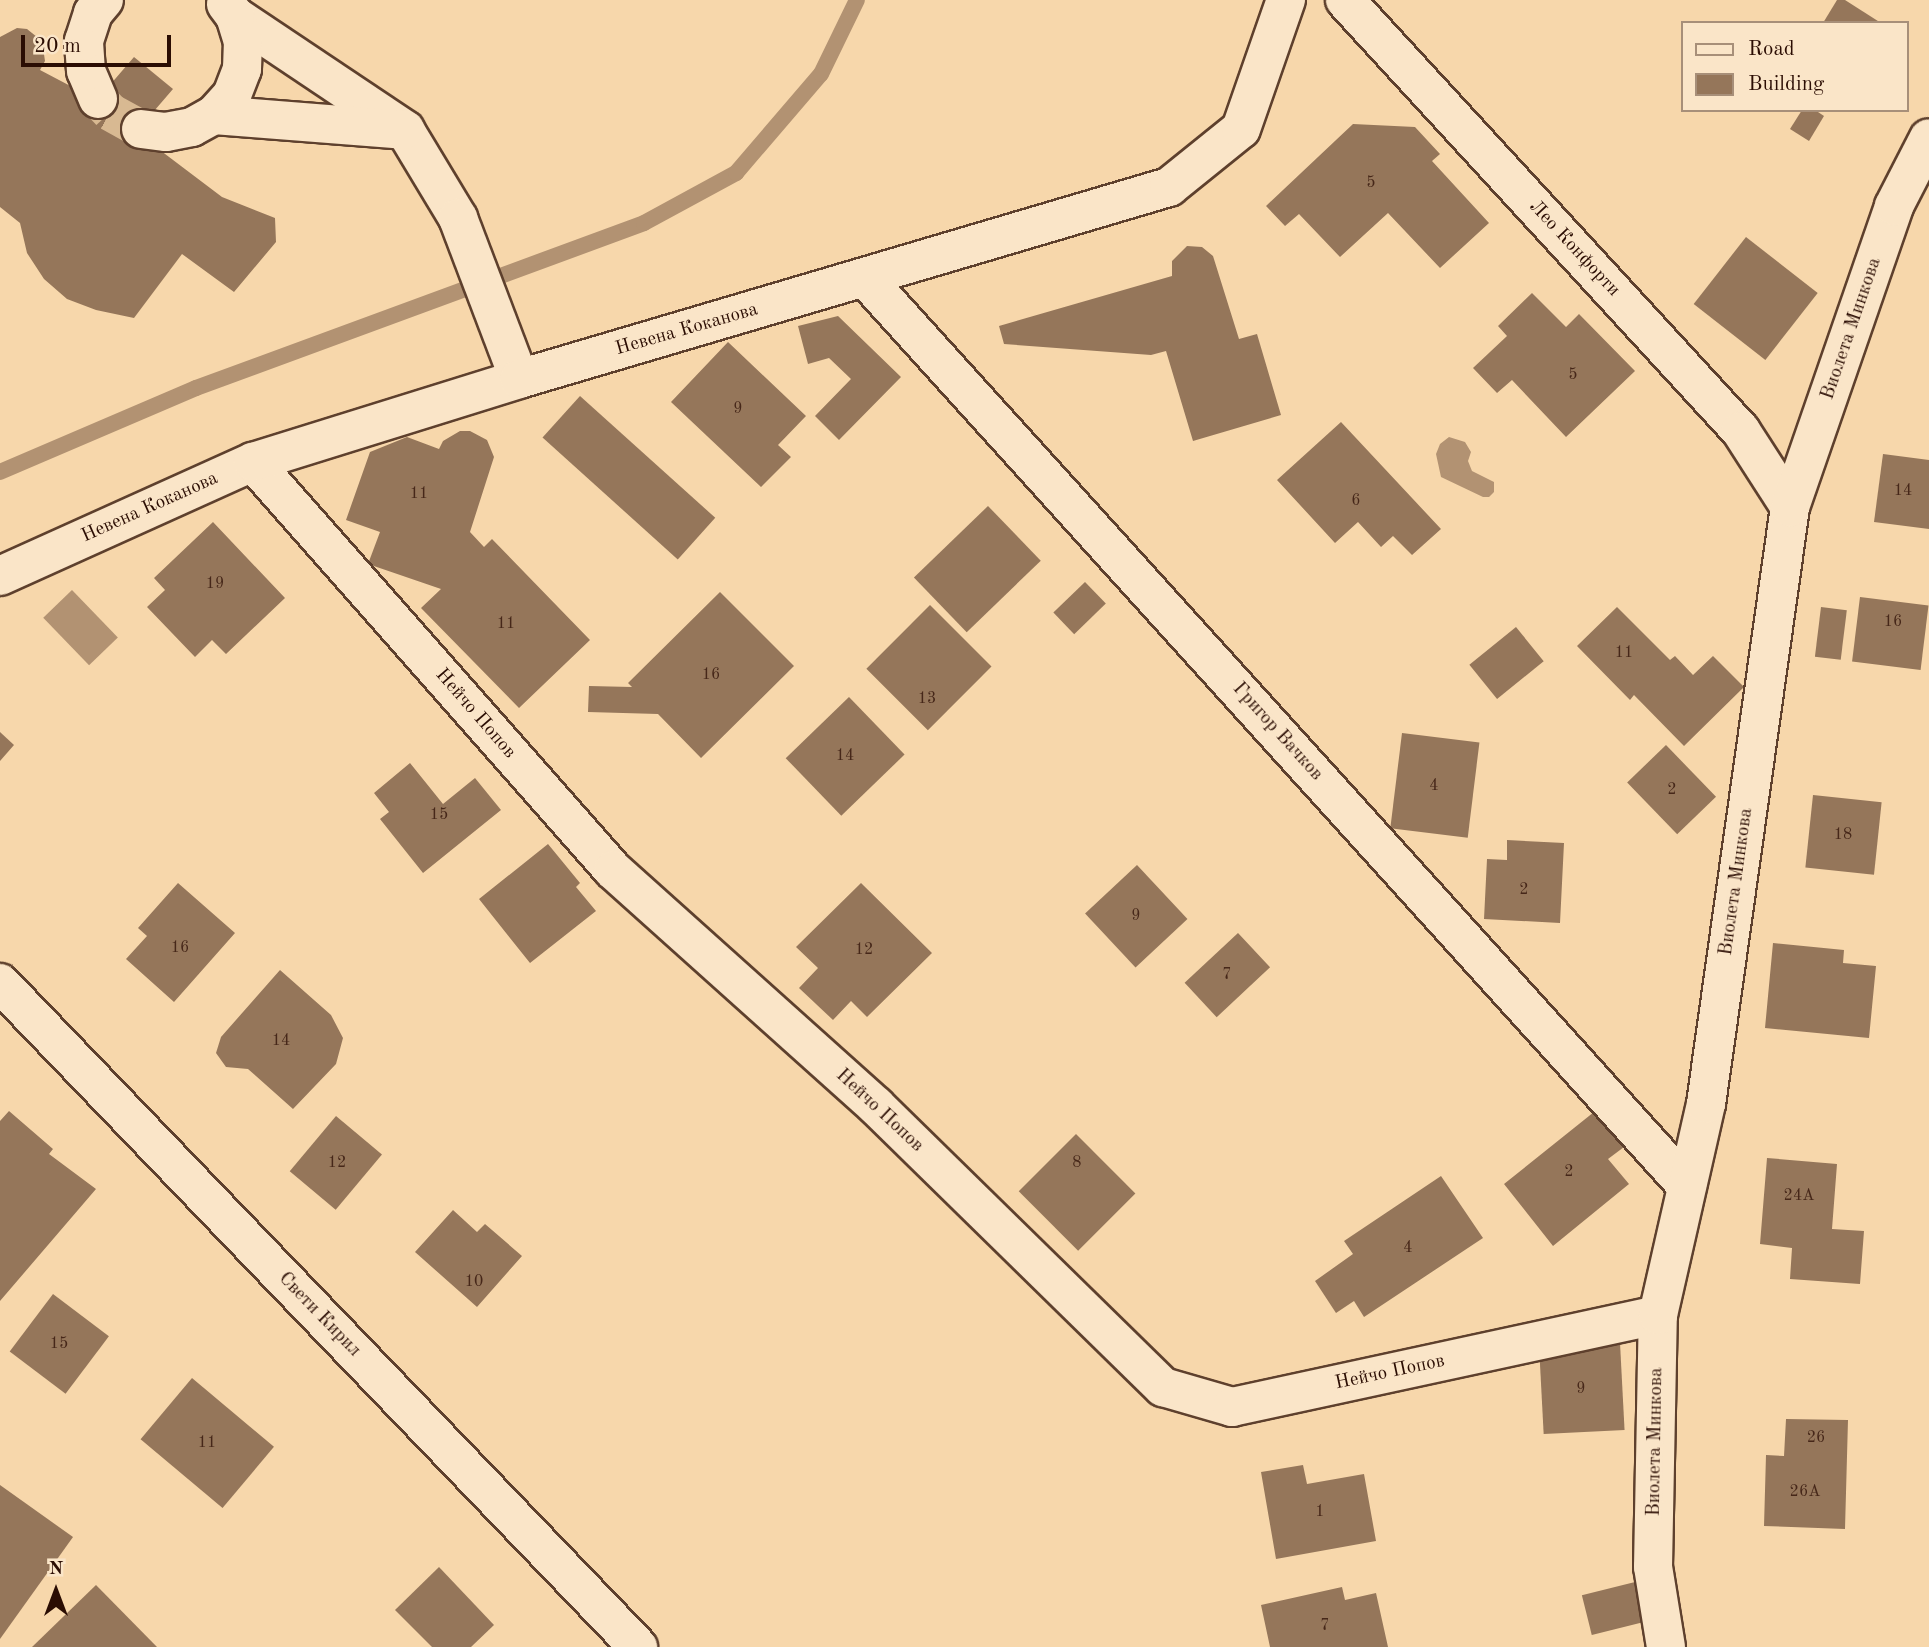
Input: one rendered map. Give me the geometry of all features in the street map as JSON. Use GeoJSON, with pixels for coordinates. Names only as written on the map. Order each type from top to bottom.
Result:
{"type":"FeatureCollection","features":[{"type":"Feature","properties":{"kind":"street"},"geometry":{"type":"LineString","coordinates":[[98,99],[86,71],[84,41],[93,13],[104,0]]}},
{"type":"Feature","properties":{"kind":"street","name":"Невена Коканова"},"geometry":{"type":"LineString","coordinates":[[0,576],[253,461],[519,379],[866,279],[1169,187],[1241,129],[1286,0]]}},
{"type":"Feature","properties":{"kind":"street","name":"Лео Конфорти"},"geometry":{"type":"LineString","coordinates":[[1345,0],[1741,431],[1790,507]]}},
{"type":"Feature","properties":{"kind":"street"},"geometry":{"type":"LineString","coordinates":[[141,129],[166,132],[192,127],[214,115],[232,95],[242,69],[243,42],[229,8]]}},
{"type":"Feature","properties":{"kind":"street"},"geometry":{"type":"LineString","coordinates":[[229,8],[405,130],[458,218],[519,379]]}},
{"type":"Feature","properties":{"kind":"street"},"geometry":{"type":"LineString","coordinates":[[214,115],[405,130]]}},
{"type":"Feature","properties":{"kind":"street","name":"Виолета Минкова"},"geometry":{"type":"LineString","coordinates":[[1666,1647],[1653,1567],[1658,1315],[1706,1104],[1790,507],[1895,206],[1929,138]]}},
{"type":"Feature","properties":{"kind":"street","name":"Григор Вачков"},"geometry":{"type":"LineString","coordinates":[[866,279],[1687,1186]]}},
{"type":"Feature","properties":{"kind":"street","name":"Нейчо Попов"},"geometry":{"type":"LineString","coordinates":[[253,461],[613,870],[876,1106],[1163,1387],[1232,1407],[1658,1315]]}},
{"type":"Feature","properties":{"kind":"street","name":"Свети Кирил"},"geometry":{"type":"LineString","coordinates":[[0,983],[638,1647]]}},
{"type":"Feature","properties":{"kind":"shaded area"},"geometry":{"type":"Polygon","coordinates":[[[1449,437],[1465,442],[1471,452],[1468,461],[1472,471],[1494,482],[1494,492],[1489,497],[1483,497],[1441,477],[1436,454],[1440,444],[1449,437]]]}},
{"type":"Feature","properties":{"kind":"shaded area"},"geometry":{"type":"Polygon","coordinates":[[[72,590],[118,637],[89,665],[43,618],[72,590]]]}},
{"type":"Feature","properties":{"kind":"building"},"geometry":{"type":"Polygon","coordinates":[[[1837,0],[1845,0],[1878,21],[1824,21],[1837,0]]]}},
{"type":"Feature","properties":{"kind":"building"},"geometry":{"type":"Polygon","coordinates":[[[17,28],[27,29],[42,41],[45,61],[40,70],[97,100],[134,57],[173,89],[136,132],[222,197],[275,218],[276,242],[234,292],[182,254],[134,318],[96,310],[67,299],[44,279],[27,253],[20,223],[0,207],[0,37],[17,28]]]}},
{"type":"Feature","properties":{"kind":"building"},"geometry":{"type":"Polygon","coordinates":[[[1801,112],[1818,112],[1824,116],[1809,141],[1790,129],[1801,112]]]}},
{"type":"Feature","properties":{"kind":"building"},"geometry":{"type":"Polygon","coordinates":[[[1353,124],[1415,127],[1440,154],[1432,161],[1489,223],[1440,268],[1388,213],[1340,257],[1299,214],[1285,226],[1266,206],[1353,124]]]}},
{"type":"Feature","properties":{"kind":"building"},"geometry":{"type":"Polygon","coordinates":[[[1746,237],[1818,293],[1765,360],[1694,304],[1746,237]]]}},
{"type":"Feature","properties":{"kind":"building"},"geometry":{"type":"Polygon","coordinates":[[[1187,246],[1202,247],[1213,256],[1239,339],[1257,334],[1281,415],[1193,441],[1166,351],[1151,355],[1004,344],[999,326],[1172,276],[1172,261],[1187,246]]]}},
{"type":"Feature","properties":{"kind":"building"},"geometry":{"type":"Polygon","coordinates":[[[1532,293],[1566,327],[1579,314],[1635,371],[1566,437],[1512,380],[1497,393],[1473,368],[1507,336],[1498,326],[1532,293]]]}},
{"type":"Feature","properties":{"kind":"building"},"geometry":{"type":"Polygon","coordinates":[[[838,316],[901,377],[839,440],[815,416],[851,379],[829,358],[808,364],[798,326],[838,316]]]}},
{"type":"Feature","properties":{"kind":"building"},"geometry":{"type":"Polygon","coordinates":[[[728,342],[806,416],[778,445],[791,457],[761,487],[671,402],[728,342]]]}},
{"type":"Feature","properties":{"kind":"building"},"geometry":{"type":"Polygon","coordinates":[[[580,396],[715,518],[678,559],[543,438],[580,396]]]}},
{"type":"Feature","properties":{"kind":"building"},"geometry":{"type":"Polygon","coordinates":[[[1341,422],[1441,529],[1412,555],[1393,536],[1381,547],[1358,522],[1335,543],[1277,480],[1341,422]]]}},
{"type":"Feature","properties":{"kind":"building"},"geometry":{"type":"Polygon","coordinates":[[[460,431],[470,431],[487,440],[494,457],[470,532],[484,547],[492,539],[590,640],[519,708],[421,608],[441,589],[368,564],[380,532],[346,520],[370,452],[407,437],[439,449],[443,441],[460,431]]]}},
{"type":"Feature","properties":{"kind":"building"},"geometry":{"type":"Polygon","coordinates":[[[1883,454],[1929,460],[1929,529],[1874,522],[1883,454]]]}},
{"type":"Feature","properties":{"kind":"building"},"geometry":{"type":"Polygon","coordinates":[[[988,506],[1041,561],[967,632],[914,578],[988,506]]]}},
{"type":"Feature","properties":{"kind":"building"},"geometry":{"type":"Polygon","coordinates":[[[213,522],[285,598],[226,654],[212,640],[195,657],[147,607],[165,590],[154,578],[213,522]]]}},
{"type":"Feature","properties":{"kind":"building"},"geometry":{"type":"Polygon","coordinates":[[[1085,582],[1106,604],[1074,634],[1053,613],[1085,582]]]}},
{"type":"Feature","properties":{"kind":"building"},"geometry":{"type":"Polygon","coordinates":[[[720,592],[794,666],[701,758],[658,714],[588,712],[589,686],[632,687],[628,683],[720,592]]]}},
{"type":"Feature","properties":{"kind":"building"},"geometry":{"type":"Polygon","coordinates":[[[1860,597],[1928,605],[1921,670],[1852,662],[1860,597]]]}},
{"type":"Feature","properties":{"kind":"building"},"geometry":{"type":"Polygon","coordinates":[[[930,605],[992,667],[928,730],[866,669],[930,605]]]}},
{"type":"Feature","properties":{"kind":"building"},"geometry":{"type":"Polygon","coordinates":[[[1617,607],[1670,660],[1675,656],[1693,675],[1713,656],[1744,687],[1684,746],[1634,695],[1630,700],[1577,646],[1617,607]]]}},
{"type":"Feature","properties":{"kind":"building"},"geometry":{"type":"Polygon","coordinates":[[[1821,607],[1847,610],[1841,660],[1815,657],[1821,607]]]}},
{"type":"Feature","properties":{"kind":"building"},"geometry":{"type":"Polygon","coordinates":[[[1516,627],[1544,661],[1497,699],[1469,665],[1516,627]]]}},
{"type":"Feature","properties":{"kind":"building"},"geometry":{"type":"Polygon","coordinates":[[[849,697],[905,755],[841,816],[786,758],[849,697]]]}},
{"type":"Feature","properties":{"kind":"building"},"geometry":{"type":"Polygon","coordinates":[[[0,732],[14,745],[0,761],[0,732]]]}},
{"type":"Feature","properties":{"kind":"building"},"geometry":{"type":"Polygon","coordinates":[[[1402,733],[1479,743],[1468,838],[1390,828],[1402,733]]]}},
{"type":"Feature","properties":{"kind":"building"},"geometry":{"type":"Polygon","coordinates":[[[1666,745],[1716,797],[1677,834],[1627,783],[1666,745]]]}},
{"type":"Feature","properties":{"kind":"building"},"geometry":{"type":"Polygon","coordinates":[[[410,763],[443,804],[475,778],[501,810],[423,873],[380,819],[389,812],[374,793],[410,763]]]}},
{"type":"Feature","properties":{"kind":"building"},"geometry":{"type":"Polygon","coordinates":[[[1813,795],[1882,802],[1874,875],[1805,868],[1813,795]]]}},
{"type":"Feature","properties":{"kind":"building"},"geometry":{"type":"Polygon","coordinates":[[[1507,840],[1564,843],[1560,923],[1484,919],[1487,859],[1507,860],[1507,840]]]}},
{"type":"Feature","properties":{"kind":"building"},"geometry":{"type":"Polygon","coordinates":[[[548,844],[580,883],[576,887],[596,911],[530,963],[479,899],[548,844]]]}},
{"type":"Feature","properties":{"kind":"building"},"geometry":{"type":"Polygon","coordinates":[[[1137,865],[1187,919],[1136,968],[1085,913],[1137,865]]]}},
{"type":"Feature","properties":{"kind":"building"},"geometry":{"type":"Polygon","coordinates":[[[178,883],[235,933],[174,1002],[126,959],[147,936],[138,928],[178,883]]]}},
{"type":"Feature","properties":{"kind":"building"},"geometry":{"type":"Polygon","coordinates":[[[861,883],[932,953],[867,1017],[851,1001],[833,1020],[799,988],[818,968],[796,947],[861,883]]]}},
{"type":"Feature","properties":{"kind":"building"},"geometry":{"type":"Polygon","coordinates":[[[1238,933],[1270,967],[1217,1017],[1185,983],[1238,933]]]}},
{"type":"Feature","properties":{"kind":"building"},"geometry":{"type":"Polygon","coordinates":[[[1773,943],[1844,950],[1843,963],[1876,966],[1869,1038],[1765,1028],[1773,943]]]}},
{"type":"Feature","properties":{"kind":"building"},"geometry":{"type":"Polygon","coordinates":[[[280,970],[331,1015],[343,1038],[336,1064],[293,1109],[248,1069],[226,1067],[216,1053],[221,1037],[280,970]]]}},
{"type":"Feature","properties":{"kind":"building"},"geometry":{"type":"Polygon","coordinates":[[[1599,1108],[1628,1144],[1608,1159],[1629,1184],[1553,1246],[1504,1184],[1599,1108]]]}},
{"type":"Feature","properties":{"kind":"building"},"geometry":{"type":"Polygon","coordinates":[[[9,1111],[53,1149],[49,1154],[96,1189],[0,1301],[0,1121],[9,1111]]]}},
{"type":"Feature","properties":{"kind":"building"},"geometry":{"type":"Polygon","coordinates":[[[336,1116],[382,1155],[336,1210],[290,1171],[336,1116]]]}},
{"type":"Feature","properties":{"kind":"building"},"geometry":{"type":"Polygon","coordinates":[[[1076,1134],[1135,1193],[1078,1251],[1019,1191],[1076,1134]]]}},
{"type":"Feature","properties":{"kind":"building"},"geometry":{"type":"Polygon","coordinates":[[[1767,1158],[1837,1164],[1832,1229],[1864,1231],[1860,1284],[1790,1279],[1792,1248],[1760,1244],[1767,1158]]]}},
{"type":"Feature","properties":{"kind":"building"},"geometry":{"type":"Polygon","coordinates":[[[1441,1176],[1483,1238],[1364,1317],[1354,1301],[1336,1313],[1315,1281],[1353,1254],[1344,1241],[1441,1176]]]}},
{"type":"Feature","properties":{"kind":"building"},"geometry":{"type":"Polygon","coordinates":[[[453,1210],[477,1232],[485,1224],[522,1256],[477,1307],[415,1252],[453,1210]]]}},
{"type":"Feature","properties":{"kind":"building"},"geometry":{"type":"Polygon","coordinates":[[[53,1294],[109,1336],[66,1394],[10,1352],[53,1294]]]}},
{"type":"Feature","properties":{"kind":"building"},"geometry":{"type":"Polygon","coordinates":[[[1620,1343],[1625,1430],[1544,1434],[1539,1347],[1620,1343]]]}},
{"type":"Feature","properties":{"kind":"building"},"geometry":{"type":"Polygon","coordinates":[[[192,1378],[274,1447],[223,1508],[141,1439],[192,1378]]]}},
{"type":"Feature","properties":{"kind":"building"},"geometry":{"type":"Polygon","coordinates":[[[1786,1419],[1848,1420],[1845,1529],[1764,1526],[1766,1455],[1784,1456],[1786,1419]]]}},
{"type":"Feature","properties":{"kind":"building"},"geometry":{"type":"Polygon","coordinates":[[[1303,1465],[1307,1484],[1364,1474],[1376,1541],[1276,1559],[1261,1472],[1303,1465]]]}},
{"type":"Feature","properties":{"kind":"building"},"geometry":{"type":"Polygon","coordinates":[[[0,1485],[73,1537],[0,1639],[0,1485]]]}},
{"type":"Feature","properties":{"kind":"building"},"geometry":{"type":"Polygon","coordinates":[[[439,1567],[494,1625],[471,1647],[432,1647],[395,1610],[439,1567]]]}},
{"type":"Feature","properties":{"kind":"building"},"geometry":{"type":"Polygon","coordinates":[[[1643,1580],[1653,1620],[1592,1635],[1582,1595],[1643,1580]]]}},
{"type":"Feature","properties":{"kind":"building"},"geometry":{"type":"Polygon","coordinates":[[[96,1585],[157,1647],[32,1647],[96,1585]]]}},
{"type":"Feature","properties":{"kind":"building"},"geometry":{"type":"Polygon","coordinates":[[[1342,1587],[1345,1600],[1376,1593],[1388,1647],[1270,1647],[1261,1605],[1342,1587]]]}},
{"type":"Feature","properties":{"kind":"waterway"},"geometry":{"type":"LineString","coordinates":[[0,472],[196,388],[644,223],[736,173],[821,74],[857,0]]}},
{"type":"Feature","properties":{"kind":"tunnel"},"geometry":{"type":"LineString","coordinates":[[98,99],[110,112],[141,129]]}}]}
